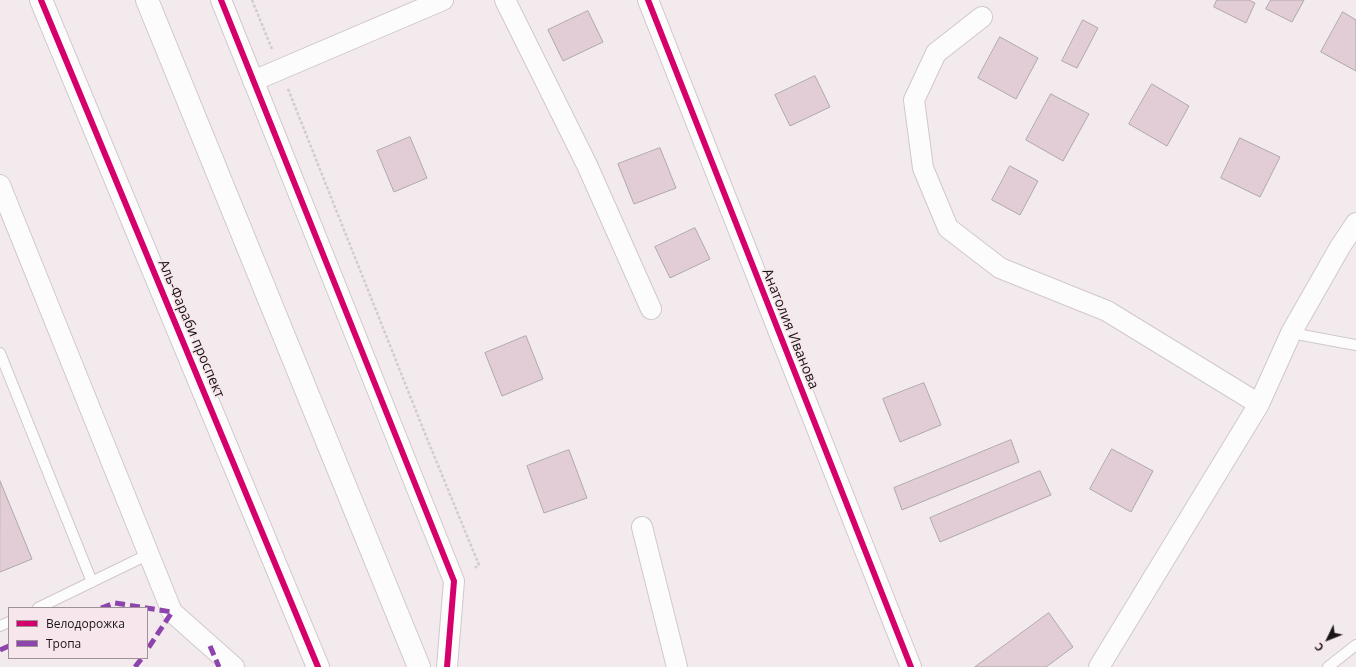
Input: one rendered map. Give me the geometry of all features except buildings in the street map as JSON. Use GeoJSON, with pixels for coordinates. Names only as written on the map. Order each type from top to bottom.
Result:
{"type":"FeatureCollection","features":[{"type":"Feature","properties":{"kind":"street","name":"Аль-Фараби проспект"},"geometry":{"type":"LineString","coordinates":[[41,0],[318,667]]}},
{"type":"Feature","properties":{"kind":"street"},"geometry":{"type":"LineString","coordinates":[[147,0],[419,667]]}},
{"type":"Feature","properties":{"kind":"street"},"geometry":{"type":"LineString","coordinates":[[221,0],[454,581],[446,667]]}},
{"type":"Feature","properties":{"kind":"street"},"geometry":{"type":"LineString","coordinates":[[253,81],[443,0]]}},
{"type":"Feature","properties":{"kind":"street"},"geometry":{"type":"LineString","coordinates":[[505,0],[587,165],[651,309]]}},
{"type":"Feature","properties":{"kind":"street","name":"Анатолия Иванова"},"geometry":{"type":"LineString","coordinates":[[648,0],[911,667]]}},
{"type":"Feature","properties":{"kind":"street"},"geometry":{"type":"LineString","coordinates":[[982,17],[936,53],[914,100],[924,168],[948,228],[1000,268],[1107,311],[1260,404]]}},
{"type":"Feature","properties":{"kind":"street"},"geometry":{"type":"LineString","coordinates":[[0,185],[172,612],[234,667]]}},
{"type":"Feature","properties":{"kind":"street"},"geometry":{"type":"LineString","coordinates":[[1098,667],[1260,404],[1291,333],[1340,247],[1356,223]]}},
{"type":"Feature","properties":{"kind":"street"},"geometry":{"type":"LineString","coordinates":[[642,527],[677,667]]}},
{"type":"Feature","properties":{"kind":"lane"},"geometry":{"type":"LineString","coordinates":[[1291,333],[1356,345]]}},
{"type":"Feature","properties":{"kind":"lane"},"geometry":{"type":"LineString","coordinates":[[0,353],[92,582]]}},
{"type":"Feature","properties":{"kind":"lane"},"geometry":{"type":"LineString","coordinates":[[40,607],[149,554]]}},
{"type":"Feature","properties":{"kind":"lane"},"geometry":{"type":"LineString","coordinates":[[1328,667],[1356,645]]}},
{"type":"Feature","properties":{"kind":"path"},"geometry":{"type":"LineString","coordinates":[[252,0],[479,565],[454,581]]}},
{"type":"Feature","properties":{"kind":"marked path"},"geometry":{"type":"LineString","coordinates":[[104,607],[115,603],[140,607]]}},
{"type":"Feature","properties":{"kind":"marked path"},"geometry":{"type":"LineString","coordinates":[[148,608],[172,612],[148,648]]}},
{"type":"Feature","properties":{"kind":"marked path"},"geometry":{"type":"LineString","coordinates":[[0,650],[8,646]]}},
{"type":"Feature","properties":{"kind":"marked path"},"geometry":{"type":"LineString","coordinates":[[210,646],[219,667]]}},
{"type":"Feature","properties":{"kind":"marked path"},"geometry":{"type":"LineString","coordinates":[[135,667],[141,659]]}},
{"type":"Feature","properties":{"kind":"cycle path"},"geometry":{"type":"LineString","coordinates":[[41,0],[318,667]]}},
{"type":"Feature","properties":{"kind":"cycle path"},"geometry":{"type":"LineString","coordinates":[[221,0],[454,581],[447,667]]}},
{"type":"Feature","properties":{"kind":"cycle path"},"geometry":{"type":"LineString","coordinates":[[648,0],[911,667]]}}]}
